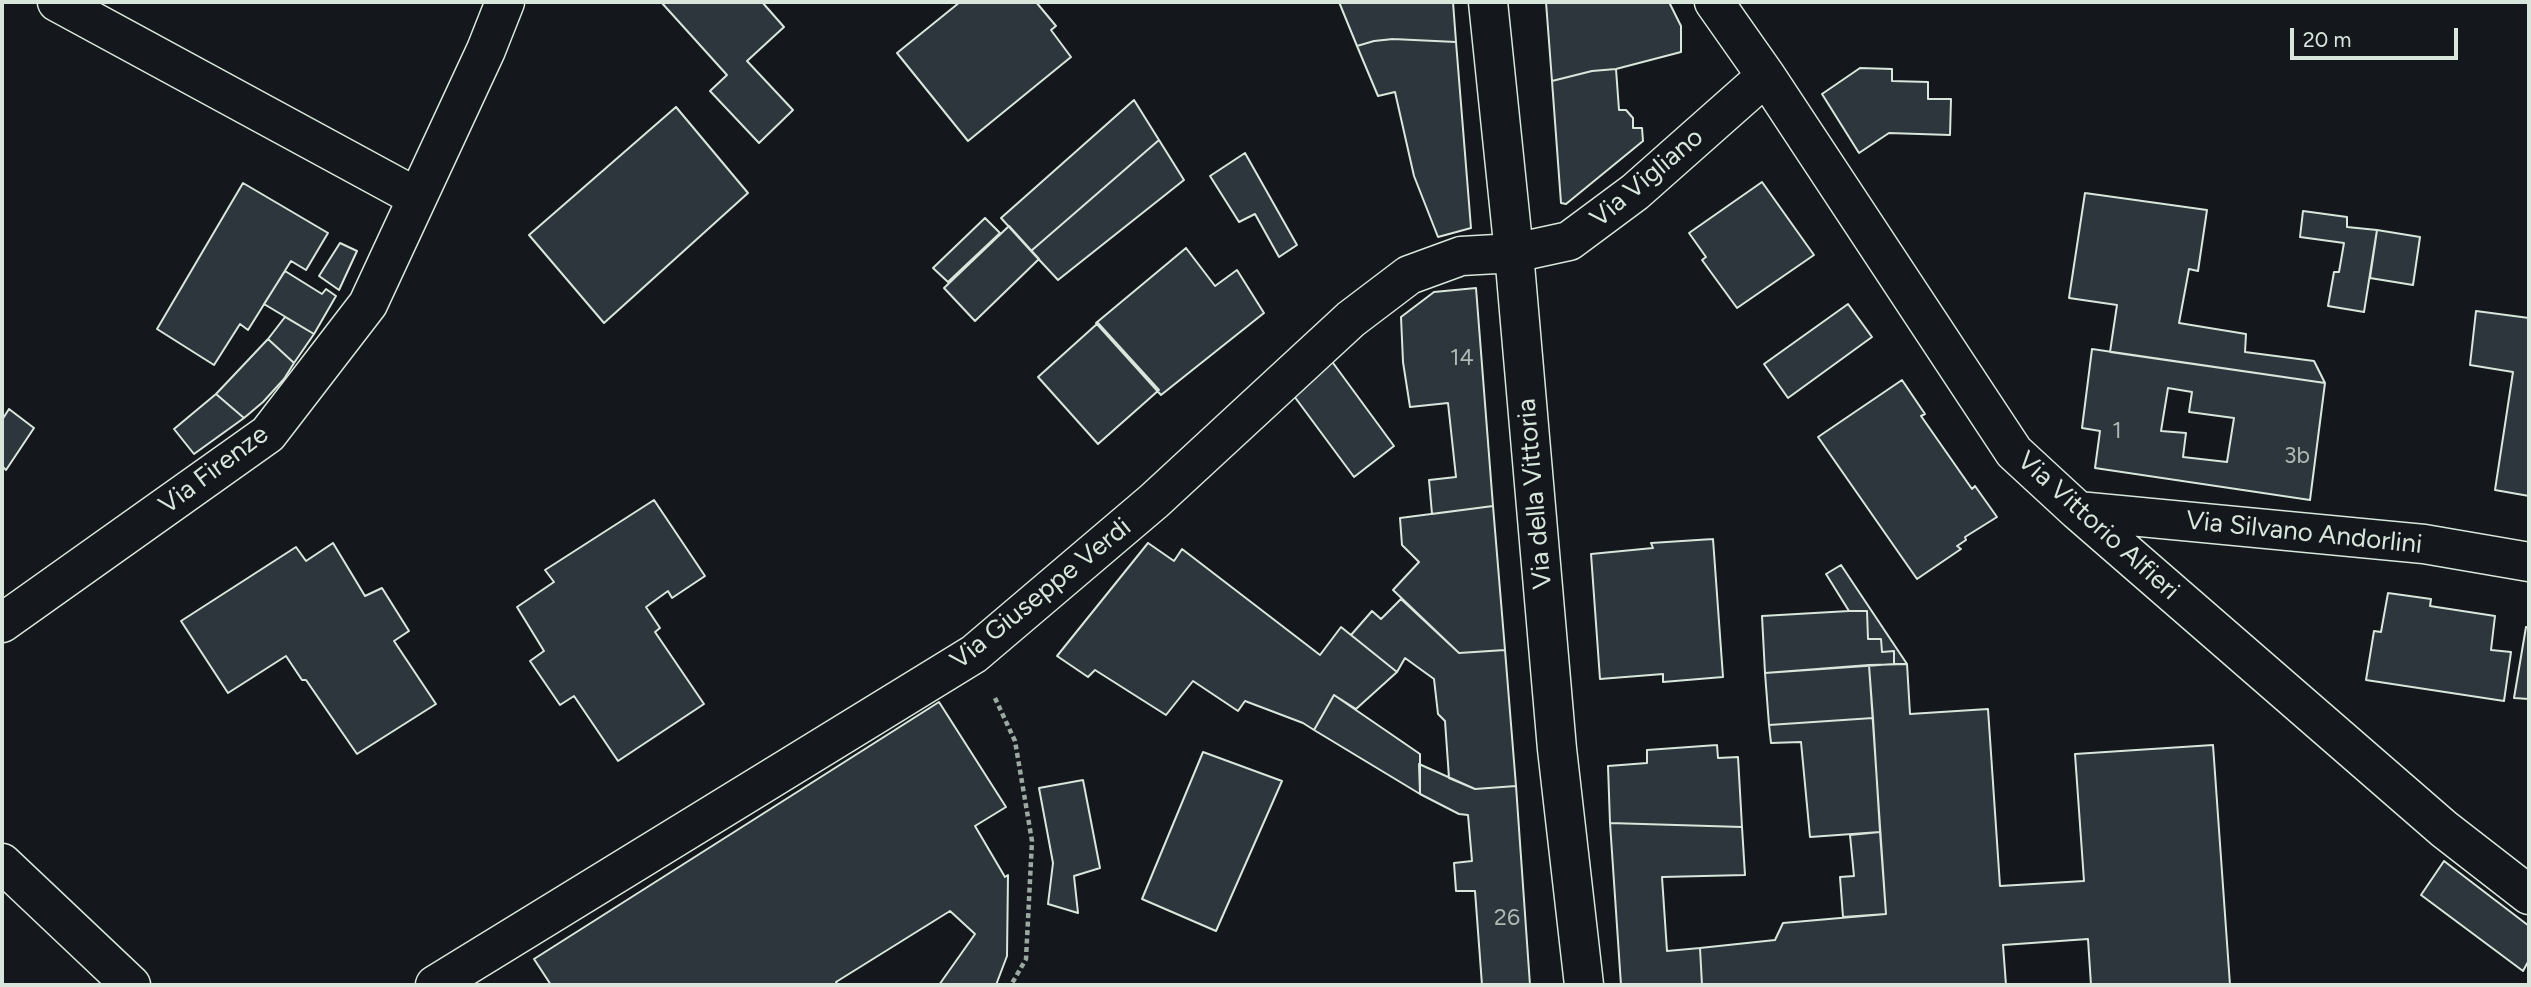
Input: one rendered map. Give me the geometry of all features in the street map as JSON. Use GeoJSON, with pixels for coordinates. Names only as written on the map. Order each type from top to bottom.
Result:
{"type":"FeatureCollection","features":[{"type":"Feature","properties":{"kind":"street"},"geometry":{"type":"LineString","coordinates":[[57,2],[416,197]]}},
{"type":"Feature","properties":{"kind":"street","name":"Via Firenze"},"geometry":{"type":"LineString","coordinates":[[2,624],[268,434],[368,304],[486,50],[505,2]]}},
{"type":"Feature","properties":{"kind":"street","name":"Via della Vittoria"},"geometry":{"type":"LineString","coordinates":[[1488,2],[1514,253],[1556,735],[1584,985]]}},
{"type":"Feature","properties":{"kind":"street","name":"Via Vittorio Alfieri"},"geometry":{"type":"LineString","coordinates":[[1714,2],[1766,76],[2014,452],[2078,511],[2444,829],[2529,895]]}},
{"type":"Feature","properties":{"kind":"street","name":"Via Vigliano"},"geometry":{"type":"LineString","coordinates":[[1514,253],[1569,241],[1635,192],[1766,76]]}},
{"type":"Feature","properties":{"kind":"street","name":"Via Giuseppe Verdi"},"geometry":{"type":"LineString","coordinates":[[435,985],[974,654],[1154,501],[1351,319],[1409,275],[1461,256],[1514,253]]}},
{"type":"Feature","properties":{"kind":"street","name":"Via Silvano Andorlini"},"geometry":{"type":"LineString","coordinates":[[2078,511],[2424,544],[2529,562]]}},
{"type":"Feature","properties":{"kind":"street"},"geometry":{"type":"LineString","coordinates":[[2,863],[131,985]]}},
{"type":"Feature","properties":{"kind":"path"},"geometry":{"type":"LineString","coordinates":[[974,654],[1015,741],[1032,841],[1026,959],[1011,985]]}},
{"type":"Feature","properties":{"kind":"building"},"geometry":{"type":"Polygon","coordinates":[[[661,2],[762,2],[784,27],[747,61],[793,110],[759,143],[710,91],[727,75],[661,2]]]}},
{"type":"Feature","properties":{"kind":"building"},"geometry":{"type":"Polygon","coordinates":[[[960,2],[1036,2],[1056,26],[1051,30],[1071,57],[968,141],[897,53],[960,2]]]}},
{"type":"Feature","properties":{"kind":"building"},"geometry":{"type":"Polygon","coordinates":[[[1339,2],[1453,2],[1456,42],[1393,39],[1357,46],[1339,2]]]}},
{"type":"Feature","properties":{"kind":"building"},"geometry":{"type":"Polygon","coordinates":[[[1546,2],[1669,2],[1681,26],[1681,52],[1616,69],[1592,71],[1552,81],[1546,2]]]}},
{"type":"Feature","properties":{"kind":"building"},"geometry":{"type":"Polygon","coordinates":[[[1393,39],[1456,42],[1471,228],[1438,237],[1414,176],[1395,92],[1378,96],[1357,46],[1393,39]]]}},
{"type":"Feature","properties":{"kind":"building"},"geometry":{"type":"Polygon","coordinates":[[[1860,68],[1892,69],[1892,81],[1928,82],[1928,99],[1951,99],[1950,135],[1889,133],[1859,153],[1822,94],[1860,68]]]}},
{"type":"Feature","properties":{"kind":"building"},"geometry":{"type":"Polygon","coordinates":[[[1616,69],[1619,110],[1626,110],[1633,118],[1633,128],[1642,128],[1643,141],[1566,204],[1561,203],[1552,81],[1592,71],[1616,69]]]}},
{"type":"Feature","properties":{"kind":"building"},"geometry":{"type":"Polygon","coordinates":[[[1134,100],[1159,140],[1031,251],[1001,218],[1134,100]]]}},
{"type":"Feature","properties":{"kind":"building"},"geometry":{"type":"Polygon","coordinates":[[[676,107],[748,193],[604,323],[529,235],[676,107]]]}},
{"type":"Feature","properties":{"kind":"building"},"geometry":{"type":"Polygon","coordinates":[[[1159,140],[1184,180],[1058,280],[1031,251],[1159,140]]]}},
{"type":"Feature","properties":{"kind":"building"},"geometry":{"type":"Polygon","coordinates":[[[1245,153],[1297,245],[1279,257],[1255,214],[1239,222],[1210,176],[1245,153]]]}},
{"type":"Feature","properties":{"kind":"building"},"geometry":{"type":"Polygon","coordinates":[[[1762,182],[1814,255],[1737,308],[1702,260],[1706,257],[1689,233],[1762,182]]]}},
{"type":"Feature","properties":{"kind":"building"},"geometry":{"type":"Polygon","coordinates":[[[243,183],[328,233],[306,270],[291,261],[248,330],[240,324],[214,365],[157,329],[243,183]]]}},
{"type":"Feature","properties":{"kind":"building"},"geometry":{"type":"Polygon","coordinates":[[[2085,193],[2207,210],[2198,271],[2189,269],[2179,323],[2246,334],[2245,352],[2314,361],[2325,383],[2110,352],[2117,305],[2069,298],[2085,193]]]}},
{"type":"Feature","properties":{"kind":"building"},"geometry":{"type":"Polygon","coordinates":[[[2303,211],[2347,217],[2347,227],[2377,230],[2364,312],[2328,306],[2334,272],[2339,272],[2344,243],[2300,237],[2303,211]]]}},
{"type":"Feature","properties":{"kind":"building"},"geometry":{"type":"Polygon","coordinates":[[[985,218],[1000,233],[948,282],[933,268],[985,218]]]}},
{"type":"Feature","properties":{"kind":"building"},"geometry":{"type":"Polygon","coordinates":[[[1009,226],[1039,259],[975,321],[944,288],[1009,226]]]}},
{"type":"Feature","properties":{"kind":"building"},"geometry":{"type":"Polygon","coordinates":[[[2377,230],[2420,237],[2413,285],[2370,278],[2377,230]]]}},
{"type":"Feature","properties":{"kind":"building"},"geometry":{"type":"Polygon","coordinates":[[[340,243],[357,251],[339,290],[319,276],[340,243]]]}},
{"type":"Feature","properties":{"kind":"building"},"geometry":{"type":"Polygon","coordinates":[[[1186,248],[1215,286],[1237,270],[1264,313],[1161,395],[1096,323],[1186,248]]]}},
{"type":"Feature","properties":{"kind":"building"},"geometry":{"type":"Polygon","coordinates":[[[285,271],[322,294],[326,289],[336,296],[314,334],[264,304],[285,271]]]}},
{"type":"Feature","properties":{"kind":"building"},"geometry":{"type":"Polygon","coordinates":[[[1476,288],[1493,506],[1432,514],[1429,480],[1456,477],[1448,403],[1410,407],[1403,362],[1401,317],[1434,292],[1476,288]]]}},
{"type":"Feature","properties":{"kind":"building"},"geometry":{"type":"Polygon","coordinates":[[[1848,304],[1872,337],[1788,398],[1764,364],[1848,304]]]}},
{"type":"Feature","properties":{"kind":"building"},"geometry":{"type":"Polygon","coordinates":[[[2476,311],[2529,318],[2529,496],[2495,490],[2513,372],[2470,365],[2476,311]]]}},
{"type":"Feature","properties":{"kind":"building"},"geometry":{"type":"Polygon","coordinates":[[[285,317],[314,334],[294,363],[268,339],[285,317]]]}},
{"type":"Feature","properties":{"kind":"building"},"geometry":{"type":"Polygon","coordinates":[[[1098,323],[1159,390],[1098,444],[1038,377],[1098,323]]]}},
{"type":"Feature","properties":{"kind":"building"},"geometry":{"type":"Polygon","coordinates":[[[268,339],[294,363],[284,379],[244,418],[216,394],[268,339]]]}},
{"type":"Feature","properties":{"kind":"building"},"geometry":{"type":"Polygon","coordinates":[[[2092,349],[2325,383],[2310,500],[2095,468],[2100,431],[2082,428],[2092,349]],[[2168,388],[2161,431],[2186,433],[2183,457],[2227,462],[2234,418],[2189,412],[2192,392],[2168,388]]]}},
{"type":"Feature","properties":{"kind":"building"},"geometry":{"type":"Polygon","coordinates":[[[1325,352],[1394,446],[1354,477],[1294,396],[1325,352]]]}},
{"type":"Feature","properties":{"kind":"building"},"geometry":{"type":"Polygon","coordinates":[[[1902,380],[1925,414],[1921,416],[1972,489],[1975,486],[1997,517],[1965,537],[1966,540],[1957,546],[1961,549],[1917,579],[1818,437],[1902,380]]]}},
{"type":"Feature","properties":{"kind":"building"},"geometry":{"type":"Polygon","coordinates":[[[216,394],[244,418],[194,454],[174,429],[216,394]]]}},
{"type":"Feature","properties":{"kind":"building"},"geometry":{"type":"Polygon","coordinates":[[[9,409],[34,428],[6,470],[2,466],[2,420],[9,409]]]}},
{"type":"Feature","properties":{"kind":"building"},"geometry":{"type":"Polygon","coordinates":[[[654,500],[705,576],[672,598],[668,591],[646,607],[660,628],[655,632],[704,704],[618,761],[574,696],[560,705],[530,661],[544,651],[517,607],[554,582],[545,570],[654,500]]]}},
{"type":"Feature","properties":{"kind":"building"},"geometry":{"type":"Polygon","coordinates":[[[1493,506],[1505,650],[1459,653],[1393,590],[1419,562],[1402,545],[1400,518],[1493,506]]]}},
{"type":"Feature","properties":{"kind":"building"},"geometry":{"type":"Polygon","coordinates":[[[1713,539],[1723,677],[1663,682],[1663,674],[1600,679],[1591,554],[1653,548],[1651,543],[1713,539]]]}},
{"type":"Feature","properties":{"kind":"building"},"geometry":{"type":"Polygon","coordinates":[[[333,543],[365,596],[382,588],[409,631],[394,641],[436,704],[357,754],[306,680],[302,680],[286,656],[228,693],[181,621],[296,547],[306,561],[333,543]]]}},
{"type":"Feature","properties":{"kind":"building"},"geometry":{"type":"Polygon","coordinates":[[[1148,543],[1174,561],[1182,549],[1320,655],[1341,627],[1397,672],[1356,709],[1334,695],[1314,730],[1303,723],[1245,701],[1238,711],[1193,681],[1166,715],[1095,670],[1088,677],[1057,656],[1148,543]]]}},
{"type":"Feature","properties":{"kind":"building"},"geometry":{"type":"Polygon","coordinates":[[[1841,565],[1907,664],[1894,664],[1894,651],[1882,652],[1881,639],[1868,639],[1867,611],[1849,611],[1826,574],[1841,565]]]}},
{"type":"Feature","properties":{"kind":"building"},"geometry":{"type":"Polygon","coordinates":[[[2388,593],[2431,599],[2430,606],[2495,616],[2491,650],[2511,652],[2504,701],[2366,680],[2374,631],[2381,632],[2388,593]]]}},
{"type":"Feature","properties":{"kind":"building"},"geometry":{"type":"Polygon","coordinates":[[[1401,599],[1459,653],[1505,650],[1516,786],[1475,789],[1449,778],[1445,721],[1438,714],[1434,679],[1405,658],[1397,672],[1351,635],[1372,611],[1381,619],[1401,599]]]}},
{"type":"Feature","properties":{"kind":"building"},"geometry":{"type":"Polygon","coordinates":[[[1867,611],[1868,639],[1881,639],[1882,652],[1894,651],[1894,664],[1765,673],[1762,616],[1867,611]]]}},
{"type":"Feature","properties":{"kind":"building"},"geometry":{"type":"Polygon","coordinates":[[[2526,627],[2529,627],[2529,699],[2514,698],[2526,627]]]}},
{"type":"Feature","properties":{"kind":"building"},"geometry":{"type":"Polygon","coordinates":[[[1907,664],[1910,714],[1988,709],[2000,886],[2084,881],[2075,754],[2213,745],[2230,985],[2091,985],[2088,939],[2003,945],[2006,985],[1702,985],[1700,948],[1775,940],[1783,923],[1886,914],[1869,665],[1907,664]]]}},
{"type":"Feature","properties":{"kind":"building"},"geometry":{"type":"Polygon","coordinates":[[[1869,665],[1873,718],[1769,725],[1765,673],[1869,665]]]}},
{"type":"Feature","properties":{"kind":"building"},"geometry":{"type":"Polygon","coordinates":[[[1334,695],[1420,754],[1420,794],[1314,730],[1334,695]]]}},
{"type":"Feature","properties":{"kind":"building"},"geometry":{"type":"Polygon","coordinates":[[[939,702],[1006,807],[975,826],[1005,877],[1008,875],[1007,956],[996,985],[939,985],[975,934],[950,911],[836,982],[838,985],[551,985],[534,959],[939,702]]]}},
{"type":"Feature","properties":{"kind":"building"},"geometry":{"type":"Polygon","coordinates":[[[1873,718],[1880,832],[1810,837],[1801,742],[1771,743],[1769,725],[1873,718]]]}},
{"type":"Feature","properties":{"kind":"building"},"geometry":{"type":"Polygon","coordinates":[[[1717,745],[1718,758],[1738,757],[1742,827],[1610,823],[1608,766],[1647,763],[1647,750],[1717,745]]]}},
{"type":"Feature","properties":{"kind":"building"},"geometry":{"type":"Polygon","coordinates":[[[1203,752],[1282,781],[1216,931],[1142,899],[1203,752]]]}},
{"type":"Feature","properties":{"kind":"building"},"geometry":{"type":"Polygon","coordinates":[[[1419,764],[1475,789],[1516,786],[1530,985],[1482,985],[1475,891],[1456,891],[1454,863],[1472,861],[1468,815],[1459,814],[1420,794],[1419,764]]]}},
{"type":"Feature","properties":{"kind":"building"},"geometry":{"type":"Polygon","coordinates":[[[1083,780],[1100,868],[1074,876],[1078,913],[1048,904],[1053,863],[1039,788],[1083,780]]]}},
{"type":"Feature","properties":{"kind":"building"},"geometry":{"type":"Polygon","coordinates":[[[1610,823],[1742,827],[1745,875],[1662,877],[1667,951],[1700,948],[1702,985],[1621,985],[1610,823]]]}},
{"type":"Feature","properties":{"kind":"building"},"geometry":{"type":"Polygon","coordinates":[[[1880,832],[1886,914],[1843,917],[1840,877],[1854,876],[1850,835],[1880,832]]]}},
{"type":"Feature","properties":{"kind":"building"},"geometry":{"type":"Polygon","coordinates":[[[2444,861],[2529,926],[2529,960],[2523,971],[2421,895],[2444,861]]]}}]}
